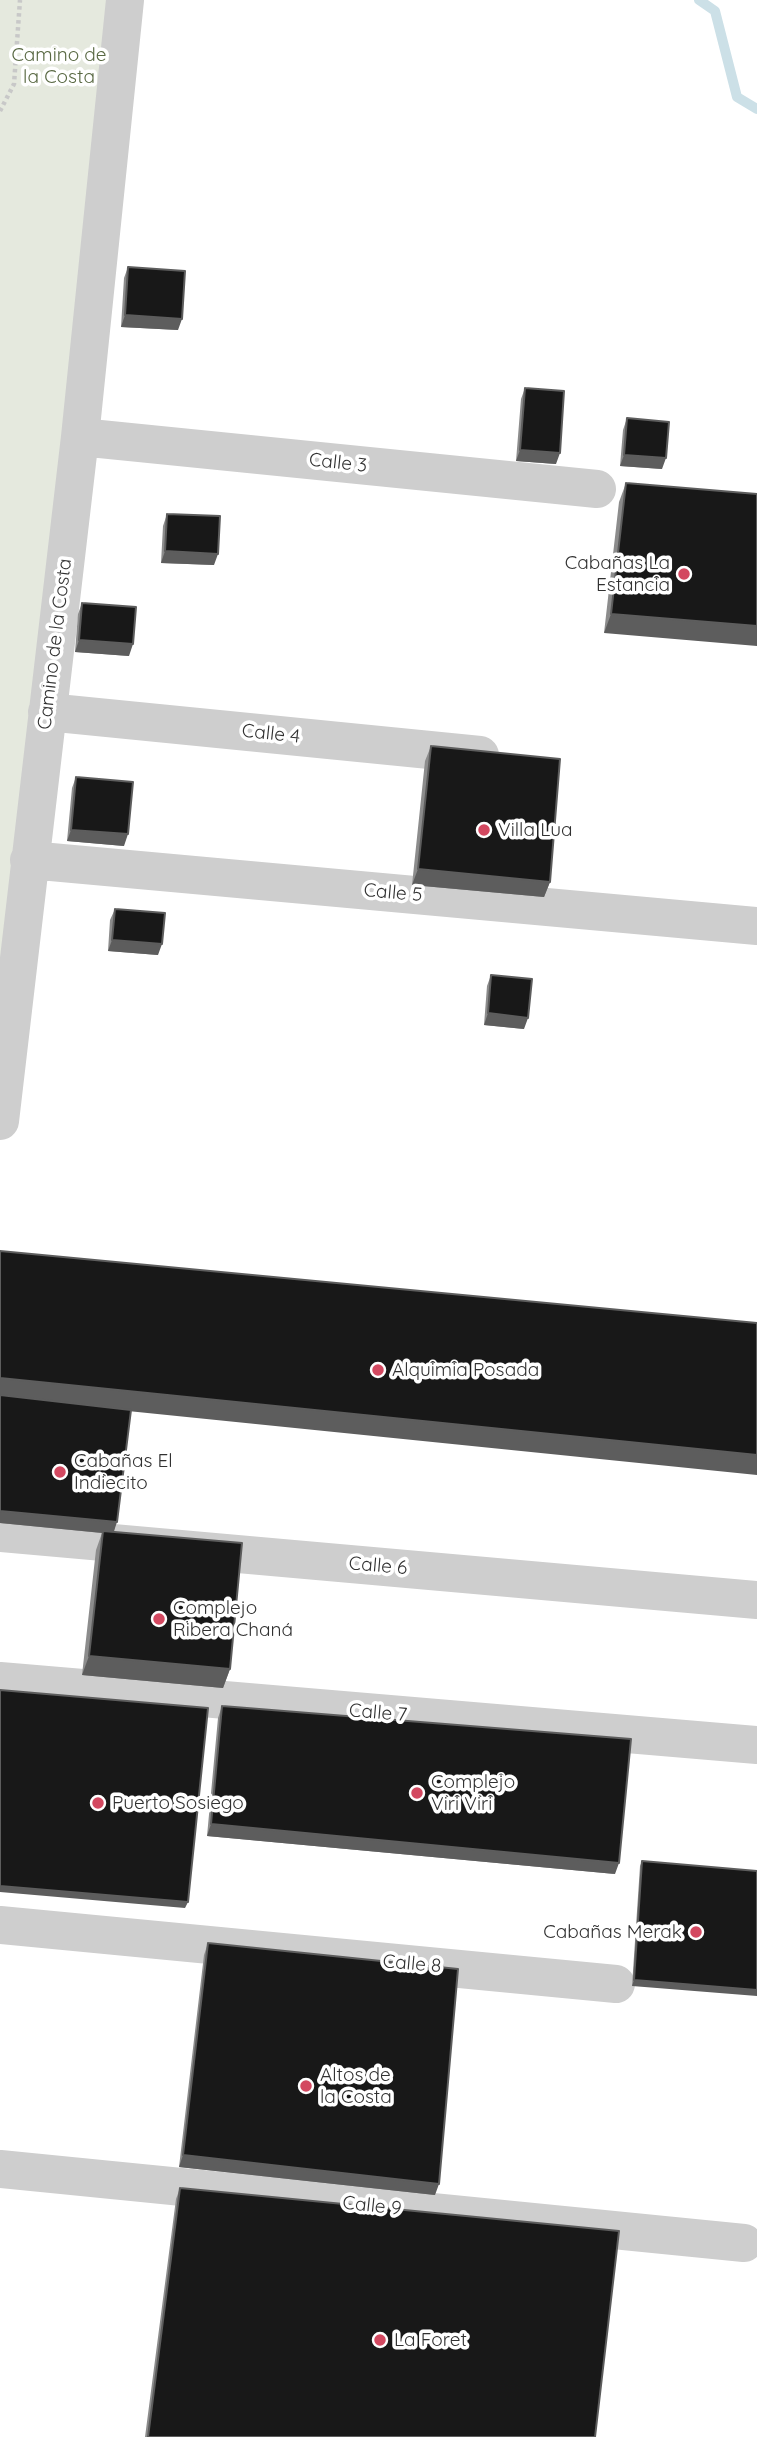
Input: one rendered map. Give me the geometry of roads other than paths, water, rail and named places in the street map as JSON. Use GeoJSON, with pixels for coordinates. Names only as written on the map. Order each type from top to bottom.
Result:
{"type":"FeatureCollection","features":[{"type":"Feature","properties":{"kind":"street","name":"Camino de la Costa"},"geometry":{"type":"LineString","coordinates":[[0,1121],[80,437],[125,0]]}},
{"type":"Feature","properties":{"kind":"street","name":"Calle 3"},"geometry":{"type":"LineString","coordinates":[[80,437],[597,489]]}},
{"type":"Feature","properties":{"kind":"street","name":"Calle 4"},"geometry":{"type":"LineString","coordinates":[[47,712],[495,757]]}},
{"type":"Feature","properties":{"kind":"street","name":"Calle 5"},"geometry":{"type":"LineString","coordinates":[[29,860],[757,926]]}},
{"type":"Feature","properties":{"kind":"street","name":"Calle 6"},"geometry":{"type":"LineString","coordinates":[[0,1533],[757,1600]]}},
{"type":"Feature","properties":{"kind":"street","name":"Calle 7"},"geometry":{"type":"LineString","coordinates":[[0,1681],[757,1745]]}},
{"type":"Feature","properties":{"kind":"street","name":"Calle 8"},"geometry":{"type":"LineString","coordinates":[[0,1925],[616,1984]]}},
{"type":"Feature","properties":{"kind":"street","name":"Calle 9"},"geometry":{"type":"LineString","coordinates":[[0,2169],[744,2244]]}},
{"type":"Feature","properties":{"kind":"waterway"},"geometry":{"type":"LineString","coordinates":[[699,0],[715,11],[737,97],[757,109]]}},
{"type":"Feature","properties":{"kind":"place","name":"Cabañas La Estancia"},"geometry":{"type":"Point","coordinates":[684,574]}},
{"type":"Feature","properties":{"kind":"place","name":"Villa Lua"},"geometry":{"type":"Point","coordinates":[484,830]}},
{"type":"Feature","properties":{"kind":"place","name":"Alquimia Posada"},"geometry":{"type":"Point","coordinates":[378,1370]}},
{"type":"Feature","properties":{"kind":"place","name":"Cabañas El Indiecito"},"geometry":{"type":"Point","coordinates":[60,1472]}},
{"type":"Feature","properties":{"kind":"place","name":"Complejo Ribera Chaná"},"geometry":{"type":"Point","coordinates":[159,1619]}},
{"type":"Feature","properties":{"kind":"place","name":"Complejo Viri Viri"},"geometry":{"type":"Point","coordinates":[417,1793]}},
{"type":"Feature","properties":{"kind":"place","name":"Puerto Sosiego"},"geometry":{"type":"Point","coordinates":[98,1803]}},
{"type":"Feature","properties":{"kind":"place","name":"Cabañas Merak"},"geometry":{"type":"Point","coordinates":[696,1932]}},
{"type":"Feature","properties":{"kind":"place","name":"Altos de la Costa"},"geometry":{"type":"Point","coordinates":[306,2086]}},
{"type":"Feature","properties":{"kind":"place","name":"La Foret"},"geometry":{"type":"Point","coordinates":[380,2340]}}]}
